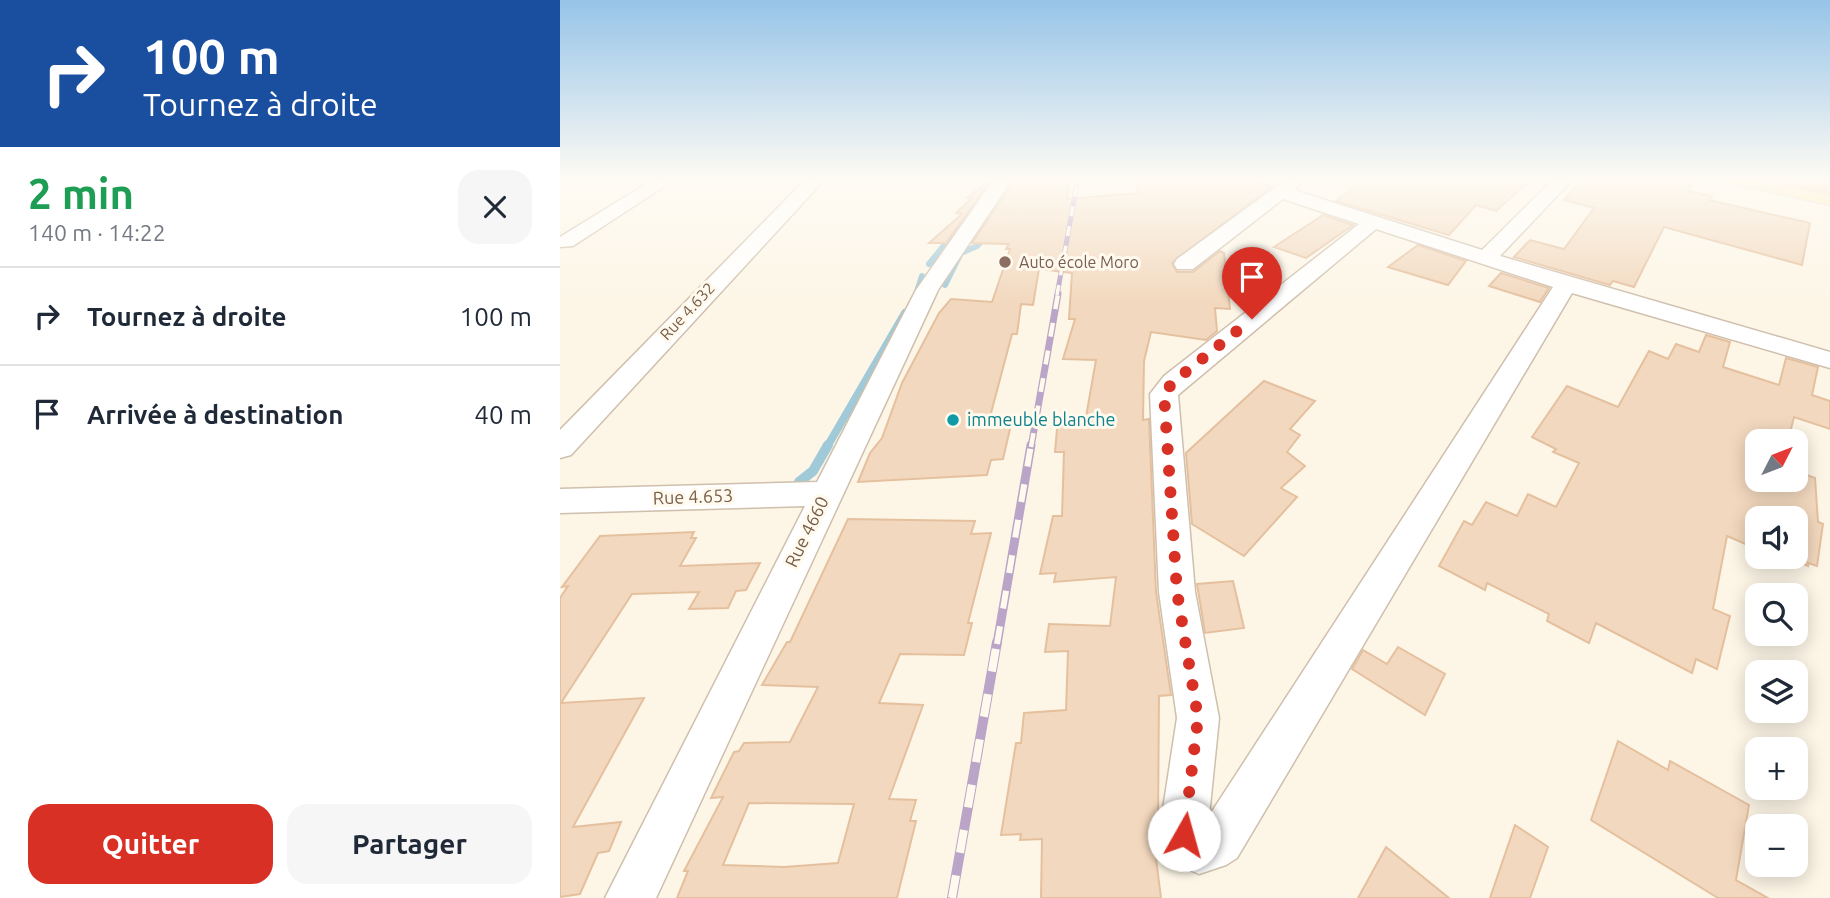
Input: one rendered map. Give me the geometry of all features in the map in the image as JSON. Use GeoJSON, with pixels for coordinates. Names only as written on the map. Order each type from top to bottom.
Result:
{"type":"FeatureCollection","features":[{"type":"Feature","properties":{"kind":"street"},"geometry":{"type":"LineString","coordinates":[[566,242],[601,220]]}},
{"type":"Feature","properties":{"kind":"street","name":"Rue 4.632"},"geometry":{"type":"LineString","coordinates":[[560,448],[773,220]]}},
{"type":"Feature","properties":{"kind":"street","name":"Rue 4660"},"geometry":{"type":"LineString","coordinates":[[630,898],[927,290],[975,220]]}},
{"type":"Feature","properties":{"kind":"street"},"geometry":{"type":"LineString","coordinates":[[1185,264],[1243,220]]}},
{"type":"Feature","properties":{"kind":"street"},"geometry":{"type":"LineString","coordinates":[[1359,220],[1566,284],[1830,360]]}},
{"type":"Feature","properties":{"kind":"street"},"geometry":{"type":"LineString","coordinates":[[1485,259],[1524,220]]}},
{"type":"Feature","properties":{"kind":"street"},"geometry":{"type":"LineString","coordinates":[[1371,224],[1173,382],[1164,394],[1177,592],[1198,718],[1184,835],[1188,846],[1199,852],[1209,850],[1220,841],[1566,284]]}},
{"type":"Feature","properties":{"kind":"street","name":"Rue 4.653"},"geometry":{"type":"LineString","coordinates":[[560,501],[826,494]]}},
{"type":"Feature","properties":{"kind":"building"},"geometry":{"type":"Polygon","coordinates":[[[955,220],[962,220],[946,243],[929,243],[955,220]]]}},
{"type":"Feature","properties":{"kind":"building"},"geometry":{"type":"Polygon","coordinates":[[[988,220],[1228,220],[1172,263],[1177,272],[1193,272],[1220,251],[1224,253],[1230,309],[1215,308],[1217,331],[1206,340],[1151,332],[1144,361],[1143,420],[1149,419],[1156,592],[1171,695],[1159,696],[1158,823],[1156,835],[1153,835],[1161,898],[1041,898],[1042,839],[1020,840],[1021,834],[1001,835],[1016,743],[1021,743],[1024,713],[1066,710],[1068,651],[1045,652],[1049,624],[1110,626],[1116,577],[1054,582],[1056,573],[1040,574],[1053,516],[1062,516],[1064,452],[1055,452],[1058,418],[1086,417],[1096,360],[1063,359],[1075,319],[1069,319],[1072,273],[1039,269],[1033,305],[1021,304],[1017,334],[1012,334],[990,417],[1013,416],[1003,459],[991,460],[987,475],[858,482],[870,453],[882,438],[902,383],[939,313],[951,299],[992,302],[1010,249],[1006,249],[1009,244],[972,243],[988,220]]]}},
{"type":"Feature","properties":{"kind":"building"},"geometry":{"type":"Polygon","coordinates":[[[1315,220],[1338,220],[1353,225],[1306,258],[1274,247],[1315,220]]]}},
{"type":"Feature","properties":{"kind":"building"},"geometry":{"type":"Polygon","coordinates":[[[1399,220],[1463,220],[1449,235],[1399,220]]]}},
{"type":"Feature","properties":{"kind":"building"},"geometry":{"type":"Polygon","coordinates":[[[1585,220],[1796,220],[1810,223],[1802,265],[1664,227],[1634,287],[1613,281],[1610,285],[1514,257],[1530,240],[1564,249],[1585,220]]]}},
{"type":"Feature","properties":{"kind":"building"},"geometry":{"type":"Polygon","coordinates":[[[1418,245],[1466,261],[1448,285],[1388,267],[1418,245]]]}},
{"type":"Feature","properties":{"kind":"building"},"geometry":{"type":"Polygon","coordinates":[[[1501,273],[1549,288],[1540,302],[1489,286],[1501,273]]]}},
{"type":"Feature","properties":{"kind":"building"},"geometry":{"type":"Polygon","coordinates":[[[1706,335],[1730,342],[1723,367],[1779,385],[1786,358],[1818,367],[1812,395],[1830,401],[1830,429],[1794,417],[1791,429],[1745,429],[1745,492],[1808,492],[1808,475],[1815,478],[1818,522],[1823,524],[1817,566],[1808,563],[1808,506],[1745,506],[1745,544],[1727,536],[1713,609],[1730,616],[1717,669],[1696,659],[1692,673],[1596,623],[1589,643],[1547,621],[1549,614],[1487,583],[1485,590],[1439,566],[1464,521],[1472,525],[1486,502],[1517,516],[1528,494],[1556,507],[1579,463],[1553,452],[1556,449],[1532,437],[1567,386],[1618,407],[1649,351],[1668,359],[1676,344],[1699,352],[1706,335]]]}},
{"type":"Feature","properties":{"kind":"building"},"geometry":{"type":"Polygon","coordinates":[[[1264,381],[1315,401],[1290,429],[1300,435],[1287,452],[1305,466],[1281,488],[1297,497],[1244,556],[1192,524],[1186,453],[1264,381]]]}},
{"type":"Feature","properties":{"kind":"building"},"geometry":{"type":"Polygon","coordinates":[[[848,519],[975,521],[971,534],[991,533],[968,623],[972,623],[964,655],[900,654],[879,703],[923,705],[889,799],[916,800],[910,821],[916,821],[897,898],[677,898],[688,871],[684,871],[723,797],[711,798],[734,752],[739,751],[744,743],[790,742],[818,687],[762,685],[787,642],[790,642],[848,519]],[[749,803],[723,865],[784,867],[838,863],[854,804],[749,803]]]}},
{"type":"Feature","properties":{"kind":"building"},"geometry":{"type":"Polygon","coordinates":[[[694,532],[691,538],[696,538],[680,566],[760,563],[746,590],[736,591],[728,608],[689,609],[699,592],[632,594],[561,703],[644,698],[573,827],[621,822],[609,851],[598,853],[580,894],[560,897],[560,598],[568,586],[562,587],[600,536],[694,532]]]}},
{"type":"Feature","properties":{"kind":"building"},"geometry":{"type":"Polygon","coordinates":[[[1233,581],[1244,628],[1205,633],[1197,584],[1233,581]]]}},
{"type":"Feature","properties":{"kind":"building"},"geometry":{"type":"Polygon","coordinates":[[[1398,647],[1445,674],[1425,715],[1352,669],[1363,650],[1387,664],[1398,647]]]}},
{"type":"Feature","properties":{"kind":"building"},"geometry":{"type":"Polygon","coordinates":[[[1618,741],[1668,770],[1670,761],[1749,805],[1747,814],[1745,814],[1736,880],[1768,898],[1718,898],[1591,820],[1618,741]]]}},
{"type":"Feature","properties":{"kind":"building"},"geometry":{"type":"Polygon","coordinates":[[[1515,825],[1548,847],[1530,898],[1490,898],[1515,825]]]}},
{"type":"Feature","properties":{"kind":"building"},"geometry":{"type":"Polygon","coordinates":[[[1386,847],[1449,898],[1358,898],[1386,847]]]}},
{"type":"Feature","properties":{"kind":"waterway"},"geometry":{"type":"LineString","coordinates":[[929,264],[965,220]]}},
{"type":"Feature","properties":{"kind":"waterway"},"geometry":{"type":"LineString","coordinates":[[945,285],[961,253],[977,246],[987,235]]}},
{"type":"Feature","properties":{"kind":"waterway"},"geometry":{"type":"LineString","coordinates":[[916,295],[922,276]]}},
{"type":"Feature","properties":{"kind":"waterway"},"geometry":{"type":"LineString","coordinates":[[827,447],[905,313]]}},
{"type":"Feature","properties":{"kind":"waterway"},"geometry":{"type":"LineString","coordinates":[[799,482],[813,471],[828,445]]}},
{"type":"Feature","properties":{"kind":"railway"},"geometry":{"type":"LineString","coordinates":[[1057,295],[1070,220]]}},
{"type":"Feature","properties":{"kind":"railway"},"geometry":{"type":"LineString","coordinates":[[1031,447],[1058,294]]}},
{"type":"Feature","properties":{"kind":"railway"},"geometry":{"type":"LineString","coordinates":[[997,644],[1031,445]]}},
{"type":"Feature","properties":{"kind":"railway"},"geometry":{"type":"LineString","coordinates":[[952,898],[997,642]]}},
{"type":"Feature","properties":{"kind":"place","name":"Auto école Moro"},"geometry":{"type":"Point","coordinates":[1005,262]}},
{"type":"Feature","properties":{"kind":"place","name":"immeuble blanche"},"geometry":{"type":"Point","coordinates":[953,420]}},
{"type":"Feature","properties":{"kind":"route"},"geometry":{"type":"LineString","coordinates":[[1184,835],[1198,718],[1188,645],[1177,592],[1164,394],[1167,387],[1252,319]]}}]}
